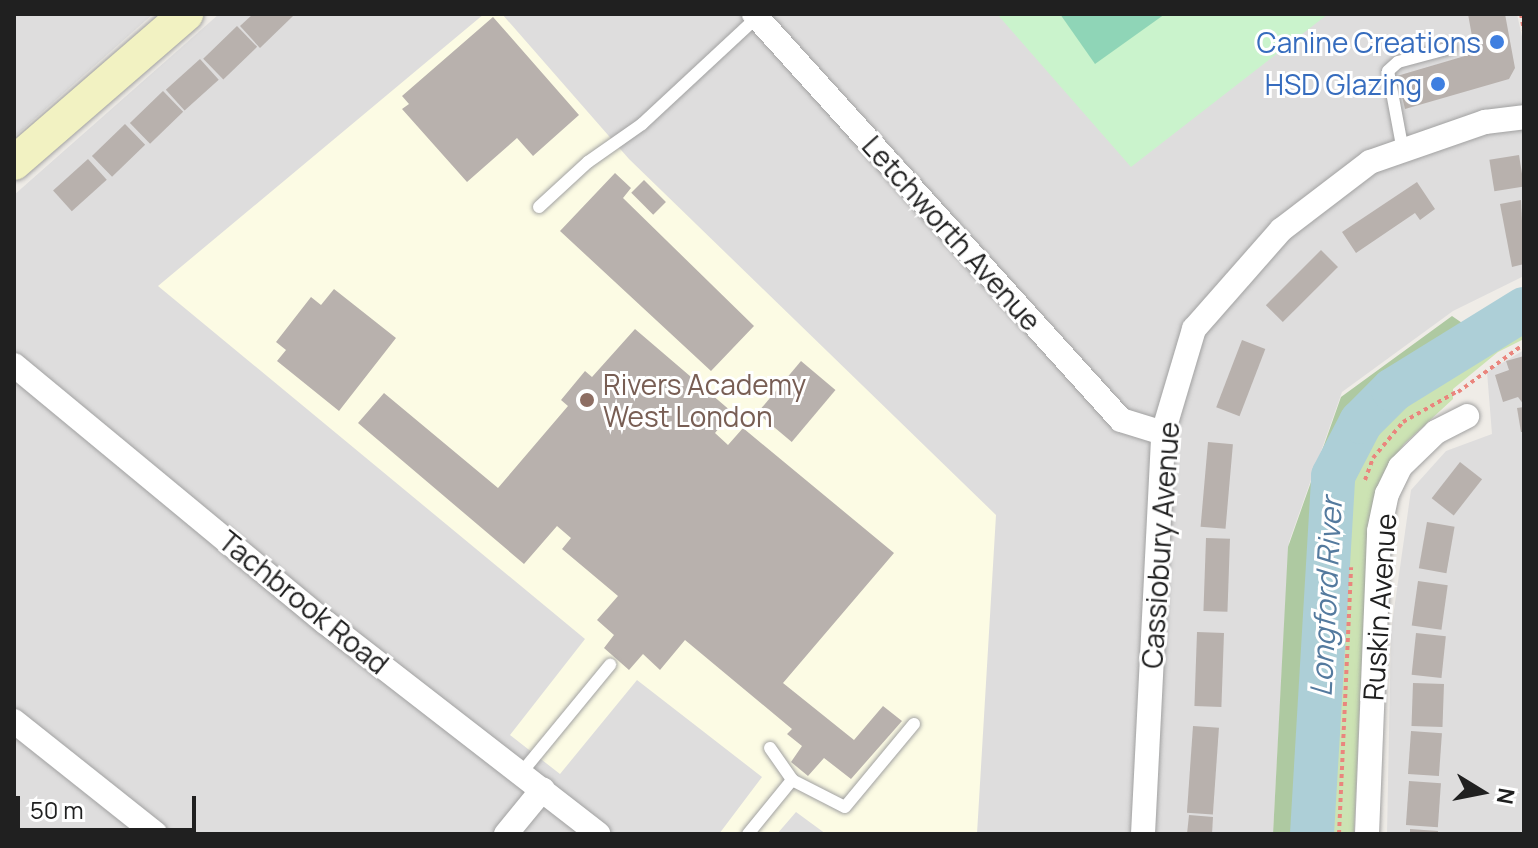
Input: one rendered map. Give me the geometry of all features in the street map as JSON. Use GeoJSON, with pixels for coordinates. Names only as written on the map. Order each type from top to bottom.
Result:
{"type":"FeatureCollection","features":[{"type":"Feature","properties":{"kind":"main road"},"geometry":{"type":"LineString","coordinates":[[14,163],[186,14]]}},
{"type":"Feature","properties":{"kind":"street","name":"Letchworth Avenue"},"geometry":{"type":"LineString","coordinates":[[755,16],[1121,420],[1163,433]]}},
{"type":"Feature","properties":{"kind":"street","name":"Cassiobury Avenue"},"geometry":{"type":"LineString","coordinates":[[1143,834],[1163,433],[1194,329],[1281,230],[1370,162],[1485,122],[1524,117]]}},
{"type":"Feature","properties":{"kind":"street","name":"Tachbrook Road"},"geometry":{"type":"LineString","coordinates":[[14,365],[325,622],[598,834]]}},
{"type":"Feature","properties":{"kind":"street","name":"Ruskin Avenue"},"geometry":{"type":"LineString","coordinates":[[1367,834],[1379,531],[1387,494],[1400,467],[1436,432],[1467,416]]}},
{"type":"Feature","properties":{"kind":"street"},"geometry":{"type":"LineString","coordinates":[[14,721],[156,834]]}},
{"type":"Feature","properties":{"kind":"street"},"geometry":{"type":"LineString","coordinates":[[506,834],[543,789]]}},
{"type":"Feature","properties":{"kind":"lane"},"geometry":{"type":"LineString","coordinates":[[539,207],[588,162],[642,124],[755,16]]}},
{"type":"Feature","properties":{"kind":"lane"},"geometry":{"type":"LineString","coordinates":[[1403,151],[1388,71],[1398,62],[1450,48]]}},
{"type":"Feature","properties":{"kind":"lane"},"geometry":{"type":"LineString","coordinates":[[522,772],[610,665]]}},
{"type":"Feature","properties":{"kind":"lane"},"geometry":{"type":"LineString","coordinates":[[770,748],[792,780],[845,807],[914,724]]}},
{"type":"Feature","properties":{"kind":"lane"},"geometry":{"type":"LineString","coordinates":[[748,834],[792,780]]}},
{"type":"Feature","properties":{"kind":"path"},"geometry":{"type":"LineString","coordinates":[[1521,14],[1524,31]]}},
{"type":"Feature","properties":{"kind":"path"},"geometry":{"type":"LineString","coordinates":[[1467,416],[1458,391],[1524,344]]}},
{"type":"Feature","properties":{"kind":"shaded area"},"geometry":{"type":"Polygon","coordinates":[[[14,14],[153,14],[14,137],[14,14]]]}},
{"type":"Feature","properties":{"kind":"shaded area"},"geometry":{"type":"Polygon","coordinates":[[[219,14],[1517,14],[1524,46],[1524,276],[1453,311],[1342,392],[1289,542],[1273,834],[14,834],[14,195],[219,14]]]}},
{"type":"Feature","properties":{"kind":"shaded area","name":"Rivers Academy West London"},"geometry":{"type":"Polygon","coordinates":[[[484,14],[502,14],[629,159],[996,515],[977,834],[826,834],[796,812],[777,834],[719,834],[762,777],[637,680],[560,774],[510,735],[585,639],[158,286],[484,14]]]}},
{"type":"Feature","properties":{"kind":"shaded area"},"geometry":{"type":"Polygon","coordinates":[[[1524,350],[1524,834],[1387,834],[1391,631],[1411,490],[1446,451],[1492,434],[1487,372],[1524,350]]]}},
{"type":"Feature","properties":{"kind":"green space"},"geometry":{"type":"Polygon","coordinates":[[[997,14],[1328,14],[1131,167],[997,14]]]}},
{"type":"Feature","properties":{"kind":"green space"},"geometry":{"type":"Polygon","coordinates":[[[1060,14],[1165,14],[1095,64],[1060,14]]]}},
{"type":"Feature","properties":{"kind":"green space"},"geometry":{"type":"Polygon","coordinates":[[[1524,291],[1524,303],[1486,318],[1414,361],[1354,407],[1326,471],[1300,834],[1273,834],[1288,547],[1341,397],[1452,316],[1465,325],[1524,291]]]}},
{"type":"Feature","properties":{"kind":"green space"},"geometry":{"type":"Polygon","coordinates":[[[1524,322],[1524,339],[1498,352],[1453,389],[1453,399],[1404,444],[1384,472],[1367,544],[1354,834],[1324,834],[1347,491],[1368,441],[1398,404],[1524,322]]]}},
{"type":"Feature","properties":{"kind":"building"},"geometry":{"type":"Polygon","coordinates":[[[253,14],[293,16],[260,48],[240,26],[253,14]]]}},
{"type":"Feature","properties":{"kind":"building"},"geometry":{"type":"Polygon","coordinates":[[[1468,14],[1505,14],[1515,68],[1509,79],[1405,109],[1397,76],[1475,53],[1468,14]]]}},
{"type":"Feature","properties":{"kind":"building"},"geometry":{"type":"Polygon","coordinates":[[[493,17],[579,115],[533,156],[517,138],[467,182],[402,109],[409,104],[402,96],[493,17]]]}},
{"type":"Feature","properties":{"kind":"building"},"geometry":{"type":"Polygon","coordinates":[[[237,26],[257,47],[223,80],[203,59],[237,26]]]}},
{"type":"Feature","properties":{"kind":"building"},"geometry":{"type":"Polygon","coordinates":[[[200,59],[219,80],[185,111],[166,90],[200,59]]]}},
{"type":"Feature","properties":{"kind":"building"},"geometry":{"type":"Polygon","coordinates":[[[163,91],[183,112],[150,144],[130,123],[163,91]]]}},
{"type":"Feature","properties":{"kind":"building"},"geometry":{"type":"Polygon","coordinates":[[[125,124],[145,145],[112,177],[92,156],[125,124]]]}},
{"type":"Feature","properties":{"kind":"building"},"geometry":{"type":"Polygon","coordinates":[[[1519,155],[1524,187],[1494,191],[1489,160],[1519,155]]]}},
{"type":"Feature","properties":{"kind":"building"},"geometry":{"type":"Polygon","coordinates":[[[88,159],[107,180],[72,211],[53,190],[88,159]]]}},
{"type":"Feature","properties":{"kind":"building"},"geometry":{"type":"Polygon","coordinates":[[[615,173],[631,188],[623,198],[754,326],[711,371],[560,231],[615,173]]]}},
{"type":"Feature","properties":{"kind":"building"},"geometry":{"type":"Polygon","coordinates":[[[644,180],[666,202],[653,215],[631,193],[644,180]]]}},
{"type":"Feature","properties":{"kind":"building"},"geometry":{"type":"Polygon","coordinates":[[[1417,182],[1435,209],[1420,220],[1415,213],[1356,253],[1342,232],[1417,182]]]}},
{"type":"Feature","properties":{"kind":"building"},"geometry":{"type":"Polygon","coordinates":[[[1521,200],[1524,264],[1512,267],[1500,204],[1521,200]]]}},
{"type":"Feature","properties":{"kind":"building"},"geometry":{"type":"Polygon","coordinates":[[[1321,250],[1338,267],[1283,322],[1266,305],[1321,250]]]}},
{"type":"Feature","properties":{"kind":"building"},"geometry":{"type":"Polygon","coordinates":[[[334,289],[396,338],[339,411],[277,361],[286,350],[276,342],[311,297],[321,305],[334,289]]]}},
{"type":"Feature","properties":{"kind":"building"},"geometry":{"type":"Polygon","coordinates":[[[635,329],[732,412],[715,433],[728,445],[743,428],[894,553],[783,683],[854,740],[883,706],[902,721],[851,779],[824,758],[808,776],[791,762],[802,746],[787,734],[792,729],[685,640],[660,670],[643,654],[629,670],[604,648],[614,635],[597,620],[618,596],[562,549],[571,538],[557,526],[524,564],[358,423],[384,393],[498,488],[568,406],[561,400],[585,371],[592,377],[635,329]]]}},
{"type":"Feature","properties":{"kind":"building"},"geometry":{"type":"Polygon","coordinates":[[[1242,340],[1265,349],[1240,416],[1216,407],[1242,340]]]}},
{"type":"Feature","properties":{"kind":"building"},"geometry":{"type":"Polygon","coordinates":[[[1524,356],[1524,405],[1518,397],[1503,402],[1495,375],[1509,370],[1506,361],[1524,356]]]}},
{"type":"Feature","properties":{"kind":"building"},"geometry":{"type":"Polygon","coordinates":[[[801,361],[835,390],[792,442],[757,413],[801,361]]]}},
{"type":"Feature","properties":{"kind":"building"},"geometry":{"type":"Polygon","coordinates":[[[1524,407],[1524,432],[1521,432],[1517,408],[1524,407]]]}},
{"type":"Feature","properties":{"kind":"building"},"geometry":{"type":"Polygon","coordinates":[[[1208,442],[1233,444],[1225,529],[1201,527],[1208,442]]]}},
{"type":"Feature","properties":{"kind":"building"},"geometry":{"type":"Polygon","coordinates":[[[1460,462],[1482,479],[1454,515],[1432,498],[1460,462]]]}},
{"type":"Feature","properties":{"kind":"building"},"geometry":{"type":"Polygon","coordinates":[[[1427,522],[1455,527],[1446,573],[1419,568],[1427,522]]]}},
{"type":"Feature","properties":{"kind":"building"},"geometry":{"type":"Polygon","coordinates":[[[1206,538],[1230,539],[1227,612],[1203,611],[1206,538]]]}},
{"type":"Feature","properties":{"kind":"building"},"geometry":{"type":"Polygon","coordinates":[[[1418,581],[1448,585],[1441,630],[1412,626],[1418,581]]]}},
{"type":"Feature","properties":{"kind":"building"},"geometry":{"type":"Polygon","coordinates":[[[1197,632],[1224,633],[1221,707],[1194,706],[1197,632]]]}},
{"type":"Feature","properties":{"kind":"building"},"geometry":{"type":"Polygon","coordinates":[[[1416,633],[1446,636],[1441,678],[1412,675],[1416,633]]]}},
{"type":"Feature","properties":{"kind":"building"},"geometry":{"type":"Polygon","coordinates":[[[1413,683],[1444,684],[1442,727],[1411,726],[1413,683]]]}},
{"type":"Feature","properties":{"kind":"building"},"geometry":{"type":"Polygon","coordinates":[[[1193,726],[1219,728],[1213,815],[1187,813],[1193,726]]]}},
{"type":"Feature","properties":{"kind":"building"},"geometry":{"type":"Polygon","coordinates":[[[1411,731],[1442,733],[1439,776],[1408,774],[1411,731]]]}},
{"type":"Feature","properties":{"kind":"building"},"geometry":{"type":"Polygon","coordinates":[[[1409,781],[1441,783],[1438,827],[1406,825],[1409,781]]]}},
{"type":"Feature","properties":{"kind":"building"},"geometry":{"type":"Polygon","coordinates":[[[1189,815],[1213,817],[1212,834],[1187,834],[1189,815]]]}},
{"type":"Feature","properties":{"kind":"building"},"geometry":{"type":"Polygon","coordinates":[[[1410,829],[1438,831],[1438,834],[1410,834],[1410,829]]]}},
{"type":"Feature","properties":{"kind":"waterway","name":"Longford River"},"geometry":{"type":"LineString","coordinates":[[1312,834],[1333,476],[1361,422],[1393,390],[1524,309]]}},
{"type":"Feature","properties":{"kind":"place","name":"Canine Creations"},"geometry":{"type":"Point","coordinates":[1497,42]}},
{"type":"Feature","properties":{"kind":"place","name":"HSD Glazing"},"geometry":{"type":"Point","coordinates":[1438,84]}},
{"type":"Feature","properties":{"kind":"place","name":"Rivers Academy West London"},"geometry":{"type":"Point","coordinates":[587,400]}}]}
